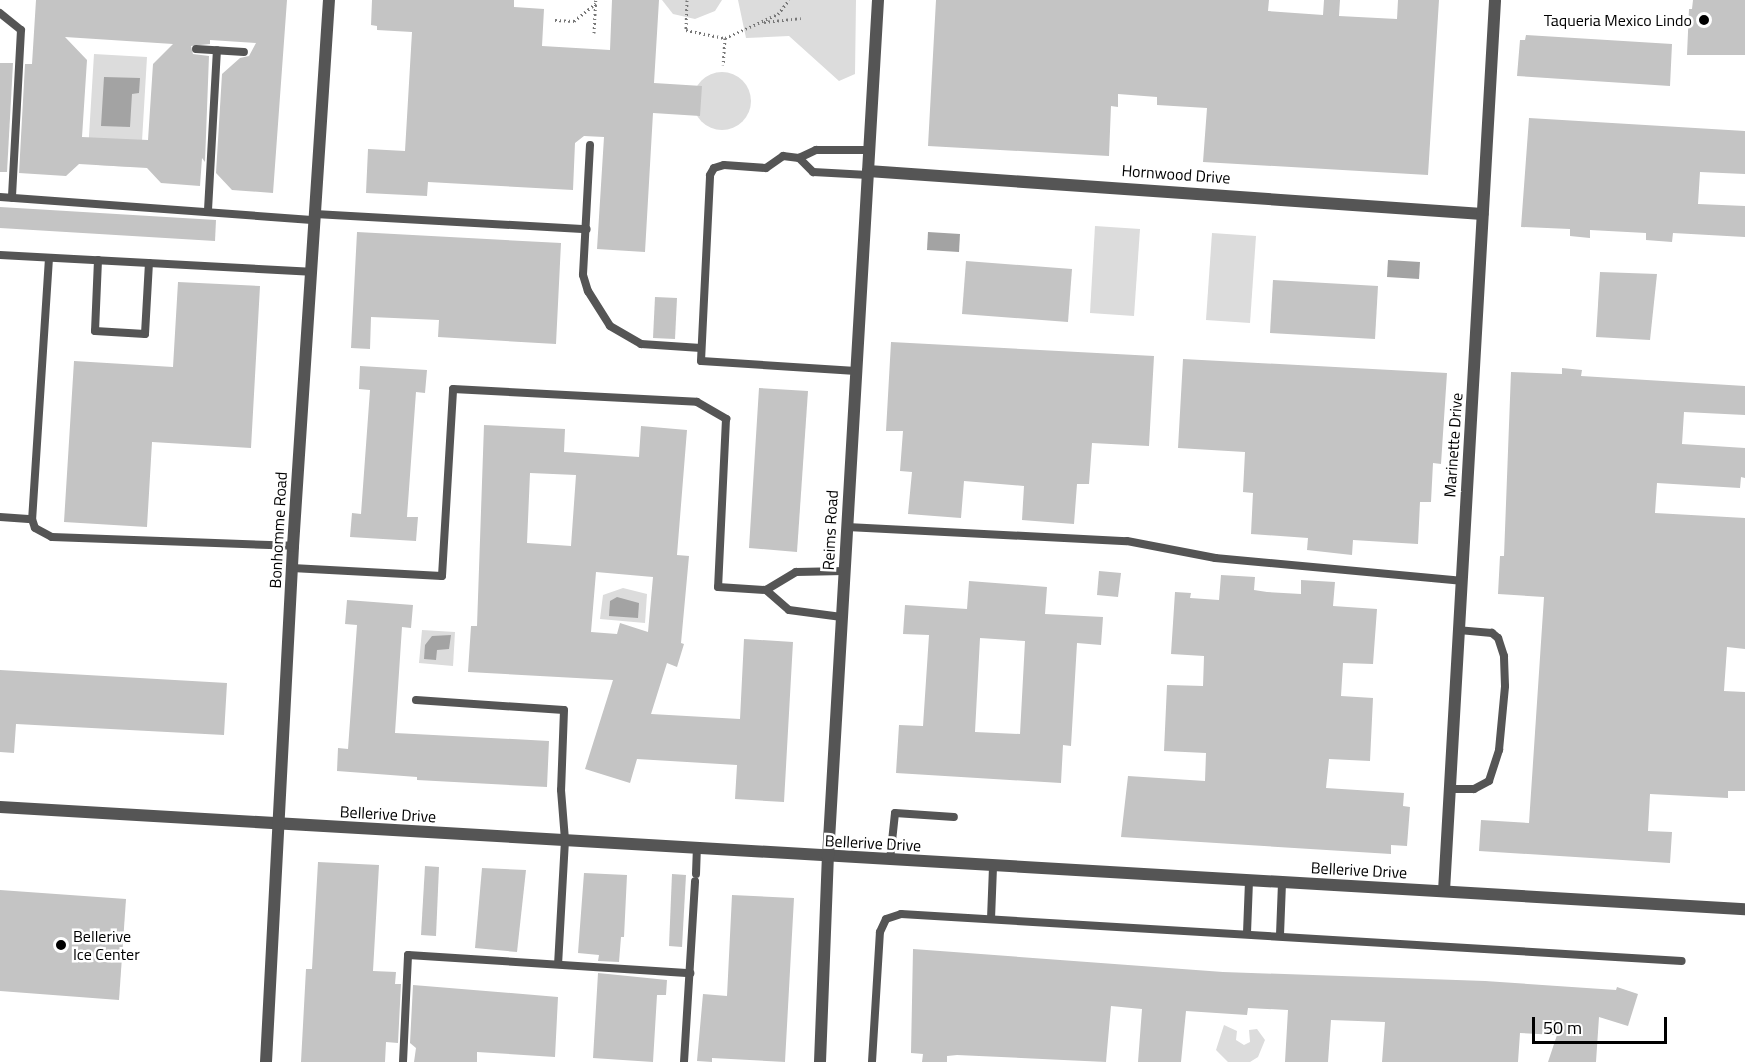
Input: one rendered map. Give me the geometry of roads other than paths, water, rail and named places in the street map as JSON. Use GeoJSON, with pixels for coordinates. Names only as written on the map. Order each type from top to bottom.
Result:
{"type":"FeatureCollection","features":[{"type":"Feature","properties":{"kind":"street","name":"Bonhomme Road"},"geometry":{"type":"LineString","coordinates":[[266,1062],[293,546],[329,0]]}},
{"type":"Feature","properties":{"kind":"street","name":"Reims Road"},"geometry":{"type":"LineString","coordinates":[[820,1062],[828,857],[878,0]]}},
{"type":"Feature","properties":{"kind":"street","name":"Marinette Drive"},"geometry":{"type":"LineString","coordinates":[[1444,891],[1495,0]]}},
{"type":"Feature","properties":{"kind":"street","name":"Hornwood Drive"},"geometry":{"type":"LineString","coordinates":[[868,173],[1482,214]]}},
{"type":"Feature","properties":{"kind":"street","name":"Bellerive Drive"},"geometry":{"type":"LineString","coordinates":[[0,807],[993,867],[1745,909]]}},
{"type":"Feature","properties":{"kind":"lane"},"geometry":{"type":"LineString","coordinates":[[0,13],[21,30],[12,198]]}},
{"type":"Feature","properties":{"kind":"lane"},"geometry":{"type":"LineString","coordinates":[[196,49],[244,52]]}},
{"type":"Feature","properties":{"kind":"lane"},"geometry":{"type":"LineString","coordinates":[[208,210],[217,50]]}},
{"type":"Feature","properties":{"kind":"lane"},"geometry":{"type":"LineString","coordinates":[[590,145],[583,275],[588,291],[610,326],[641,344],[701,348]]}},
{"type":"Feature","properties":{"kind":"lane"},"geometry":{"type":"LineString","coordinates":[[856,371],[700,361],[710,175],[714,168],[724,165],[766,168],[783,156],[800,158],[816,150],[869,150]]}},
{"type":"Feature","properties":{"kind":"lane"},"geometry":{"type":"LineString","coordinates":[[800,158],[813,172],[868,173]]}},
{"type":"Feature","properties":{"kind":"lane"},"geometry":{"type":"LineString","coordinates":[[0,197],[315,217],[587,229]]}},
{"type":"Feature","properties":{"kind":"lane"},"geometry":{"type":"LineString","coordinates":[[0,255],[311,272]]}},
{"type":"Feature","properties":{"kind":"lane"},"geometry":{"type":"LineString","coordinates":[[49,258],[32,519],[41,534],[52,537],[293,546]]}},
{"type":"Feature","properties":{"kind":"lane"},"geometry":{"type":"LineString","coordinates":[[98,260],[95,331],[145,334],[149,263]]}},
{"type":"Feature","properties":{"kind":"lane"},"geometry":{"type":"LineString","coordinates":[[292,567],[442,576],[453,389],[697,402],[726,419],[718,587],[766,590],[796,572],[844,571]]}},
{"type":"Feature","properties":{"kind":"lane"},"geometry":{"type":"LineString","coordinates":[[0,517],[32,519]]}},
{"type":"Feature","properties":{"kind":"lane"},"geometry":{"type":"LineString","coordinates":[[847,527],[1127,542],[1215,558],[1461,581]]}},
{"type":"Feature","properties":{"kind":"lane"},"geometry":{"type":"LineString","coordinates":[[766,590],[789,610],[842,617]]}},
{"type":"Feature","properties":{"kind":"lane"},"geometry":{"type":"LineString","coordinates":[[1449,789],[1474,789],[1489,781],[1499,750],[1504,697],[1504,656],[1498,638],[1492,633],[1459,630]]}},
{"type":"Feature","properties":{"kind":"lane"},"geometry":{"type":"LineString","coordinates":[[416,700],[564,710],[561,790],[565,840],[558,964]]}},
{"type":"Feature","properties":{"kind":"lane"},"geometry":{"type":"LineString","coordinates":[[891,860],[894,813],[954,817]]}},
{"type":"Feature","properties":{"kind":"lane"},"geometry":{"type":"LineString","coordinates":[[684,1062],[697,849]]}},
{"type":"Feature","properties":{"kind":"lane"},"geometry":{"type":"LineString","coordinates":[[991,919],[993,867]]}},
{"type":"Feature","properties":{"kind":"lane"},"geometry":{"type":"LineString","coordinates":[[1247,933],[1249,880]]}},
{"type":"Feature","properties":{"kind":"lane"},"geometry":{"type":"LineString","coordinates":[[1280,935],[1282,882]]}},
{"type":"Feature","properties":{"kind":"lane"},"geometry":{"type":"LineString","coordinates":[[873,1062],[880,932],[886,919],[910,914],[1682,961]]}},
{"type":"Feature","properties":{"kind":"lane"},"geometry":{"type":"LineString","coordinates":[[403,1062],[408,955],[690,973]]}},
{"type":"Feature","properties":{"kind":"place","name":"Taqueria Mexico Lindo"},"geometry":{"type":"Point","coordinates":[1704,20]}},
{"type":"Feature","properties":{"kind":"place","name":"Bellerive Ice Center"},"geometry":{"type":"Point","coordinates":[61,945]}}]}
